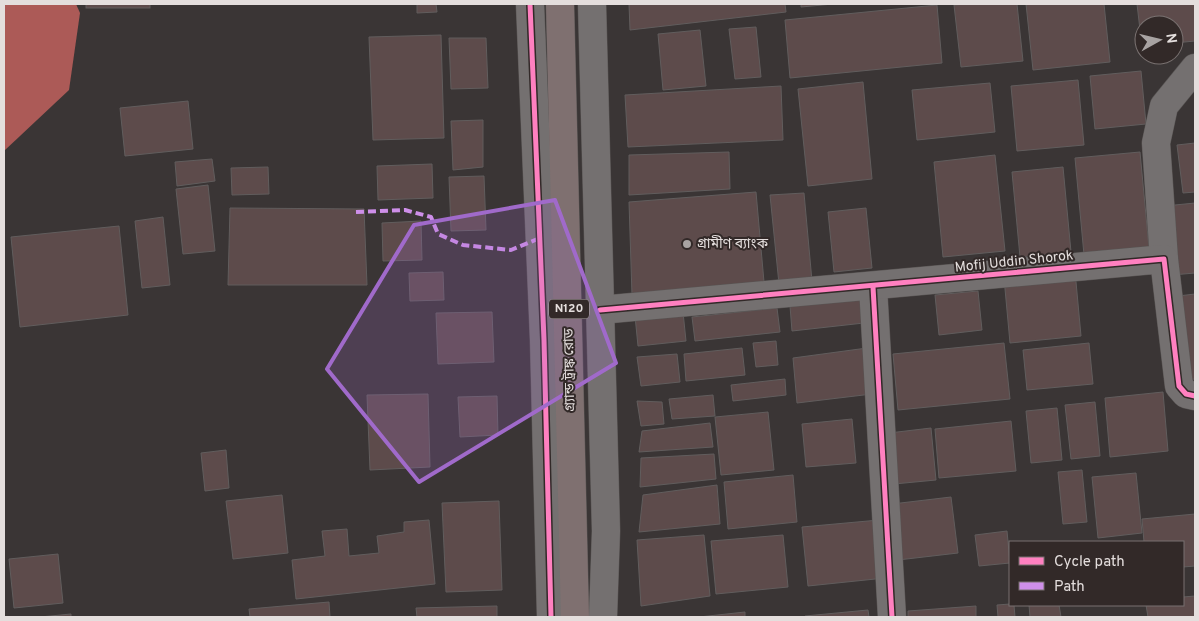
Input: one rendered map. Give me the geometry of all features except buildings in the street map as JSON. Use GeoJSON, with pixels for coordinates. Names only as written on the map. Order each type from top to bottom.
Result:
{"type":"FeatureCollection","features":[{"type":"Feature","properties":{"kind":"highway","name":"গ্র্যান্ড ট্রাঙ্ক রোড"},"geometry":{"type":"LineString","coordinates":[[560,4],[567,616]]}},
{"type":"Feature","properties":{"kind":"street"},"geometry":{"type":"LineString","coordinates":[[530,4],[544,350],[567,616]]}},
{"type":"Feature","properties":{"kind":"street"},"geometry":{"type":"LineString","coordinates":[[592,4],[606,531],[603,617]]}},
{"type":"Feature","properties":{"kind":"street"},"geometry":{"type":"LineString","coordinates":[[1195,68],[1164,106],[1156,143],[1164,259],[1179,386],[1186,394],[1195,396]]}},
{"type":"Feature","properties":{"kind":"street","name":"Mofij Uddin Shorok"},"geometry":{"type":"LineString","coordinates":[[600,310],[874,287],[1164,259]]}},
{"type":"Feature","properties":{"kind":"street"},"geometry":{"type":"LineString","coordinates":[[874,287],[892,617]]}},
{"type":"Feature","properties":{"kind":"highlighted area"},"geometry":{"type":"Polygon","coordinates":[[[555,200],[616,363],[419,482],[327,369],[414,225],[555,200]]]}},
{"type":"Feature","properties":{"kind":"shaded area"},"geometry":{"type":"Polygon","coordinates":[[[4,4],[76,4],[80,13],[69,90],[4,151],[4,4]]]}},
{"type":"Feature","properties":{"kind":"marked path"},"geometry":{"type":"LineString","coordinates":[[356,212],[405,210],[431,217],[438,234],[463,245],[511,250],[540,238]]}},
{"type":"Feature","properties":{"kind":"cycle path"},"geometry":{"type":"LineString","coordinates":[[530,4],[544,340],[551,617]]}},
{"type":"Feature","properties":{"kind":"cycle path"},"geometry":{"type":"LineString","coordinates":[[600,310],[1164,259],[1179,386],[1186,394],[1195,396]]}},
{"type":"Feature","properties":{"kind":"cycle path"},"geometry":{"type":"LineString","coordinates":[[873,287],[892,617]]}},
{"type":"Feature","properties":{"kind":"place","name":"গ্রামীণ ব্যাংক"},"geometry":{"type":"Point","coordinates":[687,244]}}]}
